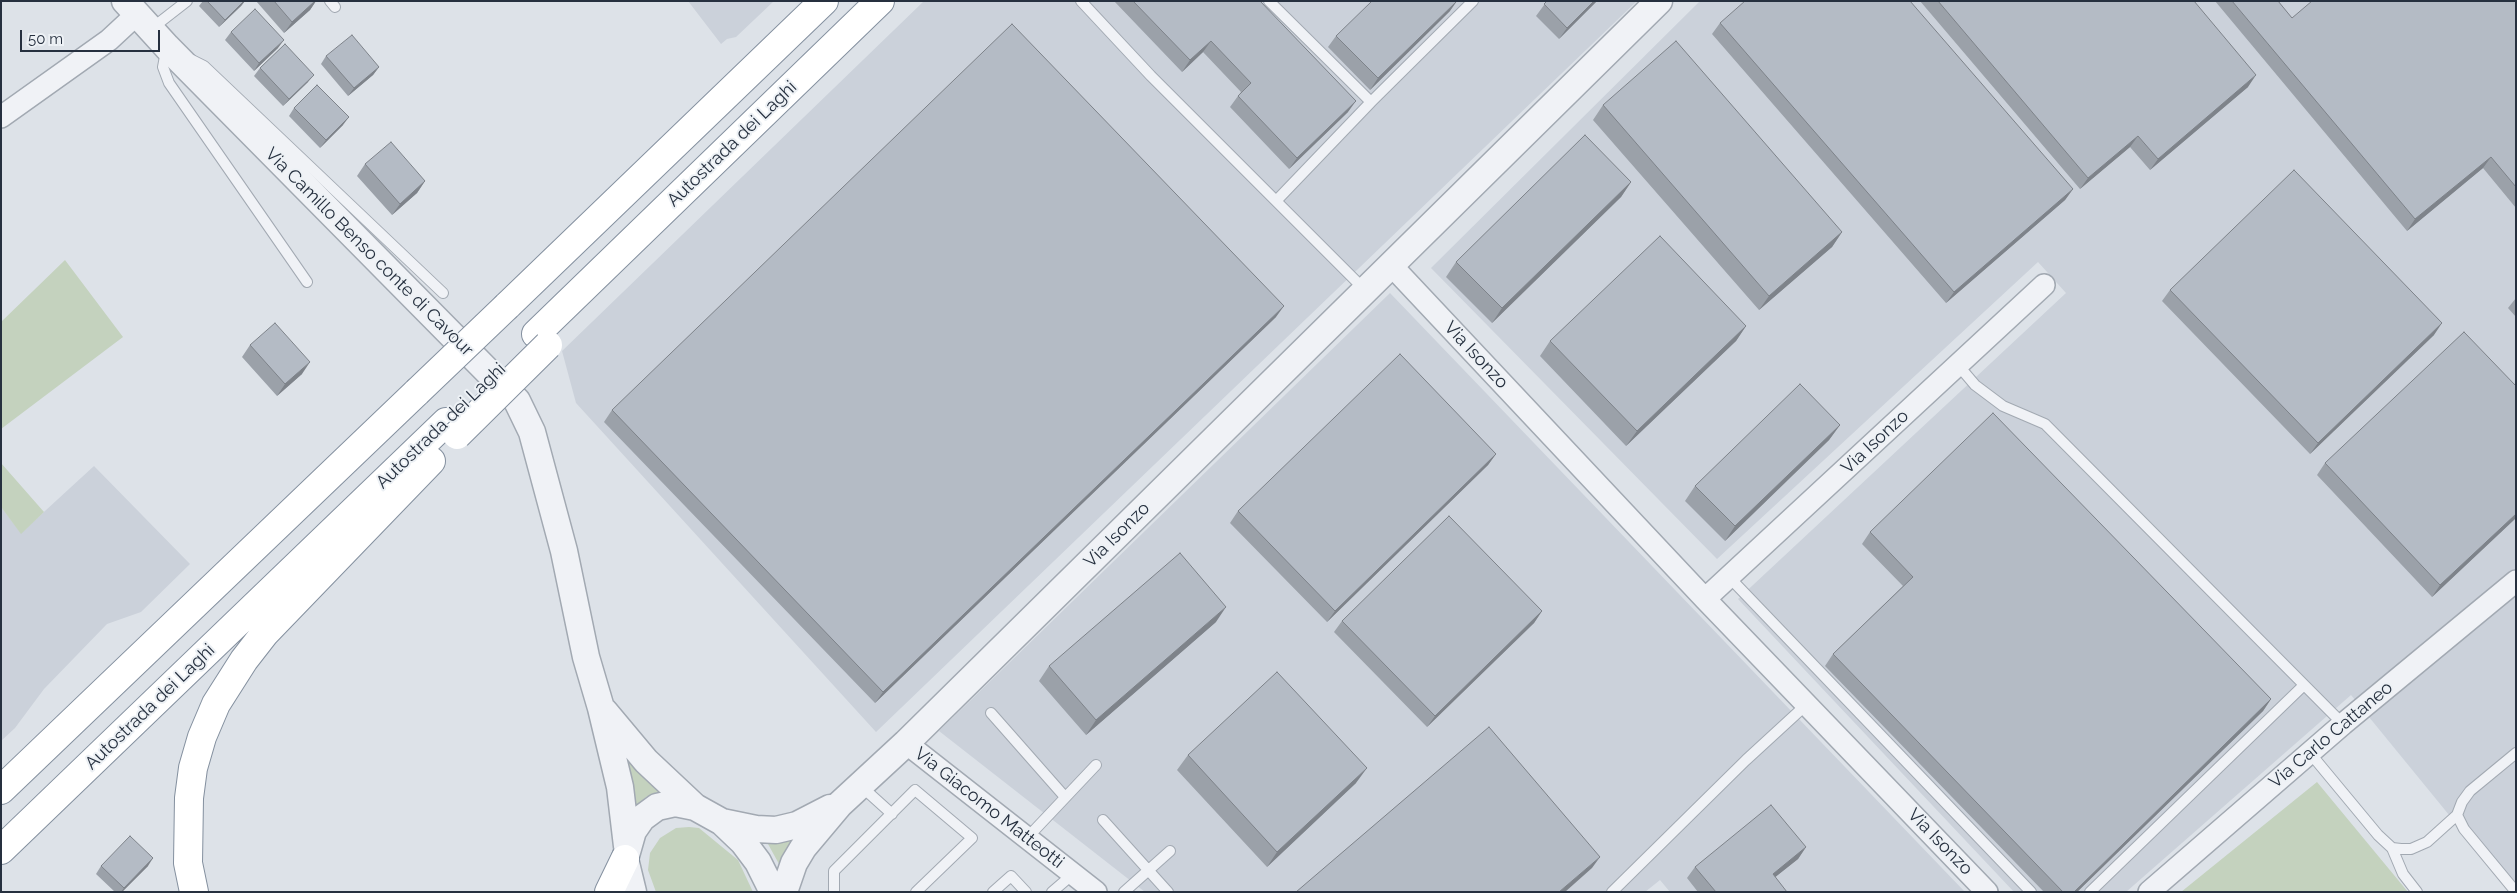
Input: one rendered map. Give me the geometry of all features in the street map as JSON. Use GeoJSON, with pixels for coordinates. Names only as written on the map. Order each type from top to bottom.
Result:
{"type":"FeatureCollection","features":[{"type":"Feature","properties":{"kind":"highway"},"geometry":{"type":"LineString","coordinates":[[1,790],[824,1]]}},
{"type":"Feature","properties":{"kind":"highway","name":"Autostrada dei Laghi"},"geometry":{"type":"LineString","coordinates":[[1,850],[452,428],[878,4]]}},
{"type":"Feature","properties":{"kind":"highway"},"geometry":{"type":"LineString","coordinates":[[194,892],[188,863],[189,798],[193,768],[202,737],[216,704],[244,660],[265,632],[452,428]]}},
{"type":"Feature","properties":{"kind":"highway"},"geometry":{"type":"LineString","coordinates":[[1,768],[130,647],[305,498]]}},
{"type":"Feature","properties":{"kind":"highway"},"geometry":{"type":"LineString","coordinates":[[609,892],[626,853]]}},
{"type":"Feature","properties":{"kind":"street","name":"Via Isonzo"},"geometry":{"type":"LineString","coordinates":[[784,892],[803,848],[840,804],[906,743],[1659,1]]}},
{"type":"Feature","properties":{"kind":"street"},"geometry":{"type":"LineString","coordinates":[[1,117],[109,40],[152,30]]}},
{"type":"Feature","properties":{"kind":"street","name":"Via Camillo Benso conte di Cavour"},"geometry":{"type":"LineString","coordinates":[[152,30],[517,401],[532,432],[564,551],[586,657],[601,708],[622,796],[626,853],[634,892]]}},
{"type":"Feature","properties":{"kind":"street","name":"Via Isonzo"},"geometry":{"type":"LineString","coordinates":[[1391,265],[1705,599],[1808,704],[1986,892]]}},
{"type":"Feature","properties":{"kind":"street","name":"Via Isonzo"},"geometry":{"type":"LineString","coordinates":[[1705,599],[2044,285]]}},
{"type":"Feature","properties":{"kind":"street","name":"Via Carlo Cattaneo"},"geometry":{"type":"LineString","coordinates":[[2149,892],[2343,724],[2516,581]]}},
{"type":"Feature","properties":{"kind":"street","name":"Via Camillo Benso conte di Cavour"},"geometry":{"type":"LineString","coordinates":[[601,708],[646,761],[695,807]]}},
{"type":"Feature","properties":{"kind":"street","name":"Via Giacomo Matteotti"},"geometry":{"type":"LineString","coordinates":[[906,743],[1096,892]]}},
{"type":"Feature","properties":{"kind":"street"},"geometry":{"type":"LineString","coordinates":[[626,853],[633,831],[642,818],[657,807],[675,803],[695,807],[722,822],[743,842],[758,862],[773,892]]}},
{"type":"Feature","properties":{"kind":"street","name":"Via Isonzo"},"geometry":{"type":"LineString","coordinates":[[722,822],[756,829],[776,830],[797,825],[840,804]]}},
{"type":"Feature","properties":{"kind":"lane"},"geometry":{"type":"LineString","coordinates":[[152,30],[186,1]]}},
{"type":"Feature","properties":{"kind":"lane"},"geometry":{"type":"LineString","coordinates":[[1081,1],[1151,76],[1365,290]]}},
{"type":"Feature","properties":{"kind":"lane"},"geometry":{"type":"LineString","coordinates":[[1269,1],[1371,102]]}},
{"type":"Feature","properties":{"kind":"lane"},"geometry":{"type":"LineString","coordinates":[[1277,200],[1371,102],[1473,1]]}},
{"type":"Feature","properties":{"kind":"lane"},"geometry":{"type":"LineString","coordinates":[[152,30],[169,83],[307,282]]}},
{"type":"Feature","properties":{"kind":"lane"},"geometry":{"type":"LineString","coordinates":[[152,30],[204,66],[442,293]]}},
{"type":"Feature","properties":{"kind":"lane"},"geometry":{"type":"LineString","coordinates":[[1958,365],[1975,385],[2003,406],[2045,424],[2343,724]]}},
{"type":"Feature","properties":{"kind":"lane"},"geometry":{"type":"LineString","coordinates":[[1729,577],[2031,892]]}},
{"type":"Feature","properties":{"kind":"lane"},"geometry":{"type":"LineString","coordinates":[[2090,892],[2304,685]]}},
{"type":"Feature","properties":{"kind":"lane"},"geometry":{"type":"LineString","coordinates":[[1612,892],[1746,760],[1808,704]]}},
{"type":"Feature","properties":{"kind":"lane"},"geometry":{"type":"LineString","coordinates":[[991,713],[1065,797]]}},
{"type":"Feature","properties":{"kind":"lane"},"geometry":{"type":"LineString","coordinates":[[2310,753],[2378,835],[2392,848],[2403,874],[2417,892]]}},
{"type":"Feature","properties":{"kind":"lane"},"geometry":{"type":"LineString","coordinates":[[2392,848],[2411,848],[2427,842],[2457,816],[2462,802],[2470,791],[2516,753]]}},
{"type":"Feature","properties":{"kind":"lane"},"geometry":{"type":"LineString","coordinates":[[1027,838],[1096,765]]}},
{"type":"Feature","properties":{"kind":"lane"},"geometry":{"type":"LineString","coordinates":[[860,786],[892,814]]}},
{"type":"Feature","properties":{"kind":"lane"},"geometry":{"type":"LineString","coordinates":[[834,892],[834,871],[915,790],[972,838],[916,892]]}},
{"type":"Feature","properties":{"kind":"lane"},"geometry":{"type":"LineString","coordinates":[[2457,816],[2464,829],[2516,892]]}},
{"type":"Feature","properties":{"kind":"lane"},"geometry":{"type":"LineString","coordinates":[[1103,820],[1168,892]]}},
{"type":"Feature","properties":{"kind":"lane"},"geometry":{"type":"LineString","coordinates":[[1124,892],[1170,851]]}},
{"type":"Feature","properties":{"kind":"lane"},"geometry":{"type":"LineString","coordinates":[[1052,892],[1073,874]]}},
{"type":"Feature","properties":{"kind":"lane"},"geometry":{"type":"LineString","coordinates":[[993,892],[1010,876],[1026,892]]}},
{"type":"Feature","properties":{"kind":"shaded area"},"geometry":{"type":"Polygon","coordinates":[[[688,1],[774,1],[736,37],[727,39],[721,44],[688,1]]]}},
{"type":"Feature","properties":{"kind":"shaded area"},"geometry":{"type":"Polygon","coordinates":[[[924,1],[1637,1],[876,732],[576,403],[562,351],[924,1]]]}},
{"type":"Feature","properties":{"kind":"shaded area"},"geometry":{"type":"Polygon","coordinates":[[[1700,1],[2516,1],[2516,892],[2512,892],[2351,695],[2126,892],[2014,892],[1738,599],[2066,293],[2038,262],[1717,559],[1431,268],[1700,1]]]}},
{"type":"Feature","properties":{"kind":"shaded area"},"geometry":{"type":"Polygon","coordinates":[[[1390,293],[1965,892],[1670,892],[1660,880],[1645,892],[1145,892],[939,731],[1390,293]]]}},
{"type":"Feature","properties":{"kind":"shaded area"},"geometry":{"type":"Polygon","coordinates":[[[94,466],[190,564],[141,612],[107,624],[44,689],[15,728],[1,741],[1,507],[21,533],[94,466]]]}},
{"type":"Feature","properties":{"kind":"green space"},"geometry":{"type":"Polygon","coordinates":[[[65,260],[123,337],[1,429],[1,322],[65,260]]]}},
{"type":"Feature","properties":{"kind":"green space"},"geometry":{"type":"Polygon","coordinates":[[[1,463],[44,512],[21,534],[1,507],[1,463]]]}},
{"type":"Feature","properties":{"kind":"green space"},"geometry":{"type":"Polygon","coordinates":[[[625,752],[664,789],[646,797],[635,807],[625,752]]]}},
{"type":"Feature","properties":{"kind":"green space"},"geometry":{"type":"Polygon","coordinates":[[[2317,782],[2408,892],[2181,892],[2317,782]]]}},
{"type":"Feature","properties":{"kind":"green space"},"geometry":{"type":"Polygon","coordinates":[[[676,828],[699,828],[738,860],[753,892],[656,892],[648,870],[650,853],[660,838],[676,828]]]}},
{"type":"Feature","properties":{"kind":"green space"},"geometry":{"type":"Polygon","coordinates":[[[796,840],[779,864],[768,844],[796,840]]]}},
{"type":"Feature","properties":{"kind":"building"},"geometry":{"type":"Polygon","coordinates":[[[207,1],[244,1],[225,20],[207,1]]]}},
{"type":"Feature","properties":{"kind":"building"},"geometry":{"type":"Polygon","coordinates":[[[274,1],[315,1],[292,22],[274,1]]]}},
{"type":"Feature","properties":{"kind":"building"},"geometry":{"type":"Polygon","coordinates":[[[1133,1],[1260,1],[1356,101],[1297,158],[1238,96],[1251,83],[1211,41],[1190,60],[1133,1]]]}},
{"type":"Feature","properties":{"kind":"building"},"geometry":{"type":"Polygon","coordinates":[[[1372,1],[1457,1],[1378,78],[1336,36],[1372,1]]]}},
{"type":"Feature","properties":{"kind":"building"},"geometry":{"type":"Polygon","coordinates":[[[1547,1],[1594,1],[1567,28],[1544,4],[1547,1]]]}},
{"type":"Feature","properties":{"kind":"building"},"geometry":{"type":"Polygon","coordinates":[[[1745,1],[1910,1],[2073,189],[1954,292],[1720,23],[1745,1]]]}},
{"type":"Feature","properties":{"kind":"building"},"geometry":{"type":"Polygon","coordinates":[[[1938,1],[2194,1],[2256,75],[2158,159],[2138,136],[2088,178],[1938,1]]]}},
{"type":"Feature","properties":{"kind":"building"},"geometry":{"type":"Polygon","coordinates":[[[2232,1],[2278,1],[2292,18],[2312,1],[2516,1],[2516,187],[2491,157],[2415,219],[2232,1]]]}},
{"type":"Feature","properties":{"kind":"building"},"geometry":{"type":"Polygon","coordinates":[[[255,9],[284,40],[259,63],[231,32],[255,9]]]}},
{"type":"Feature","properties":{"kind":"building"},"geometry":{"type":"Polygon","coordinates":[[[1012,24],[1284,306],[883,692],[612,410],[1012,24]]]}},
{"type":"Feature","properties":{"kind":"building"},"geometry":{"type":"Polygon","coordinates":[[[352,35],[379,67],[354,88],[326,56],[352,35]]]}},
{"type":"Feature","properties":{"kind":"building"},"geometry":{"type":"Polygon","coordinates":[[[1676,41],[1842,232],[1769,296],[1603,105],[1676,41]]]}},
{"type":"Feature","properties":{"kind":"building"},"geometry":{"type":"Polygon","coordinates":[[[285,44],[314,75],[289,99],[260,68],[285,44]]]}},
{"type":"Feature","properties":{"kind":"building"},"geometry":{"type":"Polygon","coordinates":[[[317,85],[349,117],[326,140],[294,108],[317,85]]]}},
{"type":"Feature","properties":{"kind":"building"},"geometry":{"type":"Polygon","coordinates":[[[1585,135],[1631,182],[1502,308],[1456,262],[1585,135]]]}},
{"type":"Feature","properties":{"kind":"building"},"geometry":{"type":"Polygon","coordinates":[[[391,142],[425,181],[400,204],[365,164],[391,142]]]}},
{"type":"Feature","properties":{"kind":"building"},"geometry":{"type":"Polygon","coordinates":[[[2294,170],[2442,323],[2318,443],[2170,290],[2294,170]]]}},
{"type":"Feature","properties":{"kind":"building"},"geometry":{"type":"Polygon","coordinates":[[[1660,236],[1746,326],[1637,431],[1550,341],[1660,236]]]}},
{"type":"Feature","properties":{"kind":"building"},"geometry":{"type":"Polygon","coordinates":[[[275,323],[310,362],[285,384],[250,345],[275,323]]]}},
{"type":"Feature","properties":{"kind":"building"},"geometry":{"type":"Polygon","coordinates":[[[2464,332],[2516,386],[2516,514],[2440,585],[2325,463],[2464,332]]]}},
{"type":"Feature","properties":{"kind":"building"},"geometry":{"type":"Polygon","coordinates":[[[1400,354],[1496,454],[1335,611],[1238,511],[1400,354]]]}},
{"type":"Feature","properties":{"kind":"building"},"geometry":{"type":"Polygon","coordinates":[[[1800,384],[1840,425],[1735,526],[1695,486],[1800,384]]]}},
{"type":"Feature","properties":{"kind":"building"},"geometry":{"type":"Polygon","coordinates":[[[1993,413],[2271,699],[2074,892],[2063,892],[1833,654],[1913,577],[1870,532],[1993,413]]]}},
{"type":"Feature","properties":{"kind":"building"},"geometry":{"type":"Polygon","coordinates":[[[1449,516],[1542,611],[1435,716],[1342,621],[1449,516]]]}},
{"type":"Feature","properties":{"kind":"building"},"geometry":{"type":"Polygon","coordinates":[[[1180,553],[1226,607],[1096,720],[1049,666],[1180,553]]]}},
{"type":"Feature","properties":{"kind":"building"},"geometry":{"type":"Polygon","coordinates":[[[1277,672],[1367,768],[1277,852],[1188,755],[1277,672]]]}},
{"type":"Feature","properties":{"kind":"building"},"geometry":{"type":"Polygon","coordinates":[[[1489,727],[1600,857],[1559,892],[1296,892],[1489,727]]]}},
{"type":"Feature","properties":{"kind":"building"},"geometry":{"type":"Polygon","coordinates":[[[1771,805],[1806,847],[1773,874],[1787,892],[1716,892],[1695,867],[1771,805]]]}},
{"type":"Feature","properties":{"kind":"building"},"geometry":{"type":"Polygon","coordinates":[[[130,836],[153,858],[124,888],[101,866],[130,836]]]}}]}
